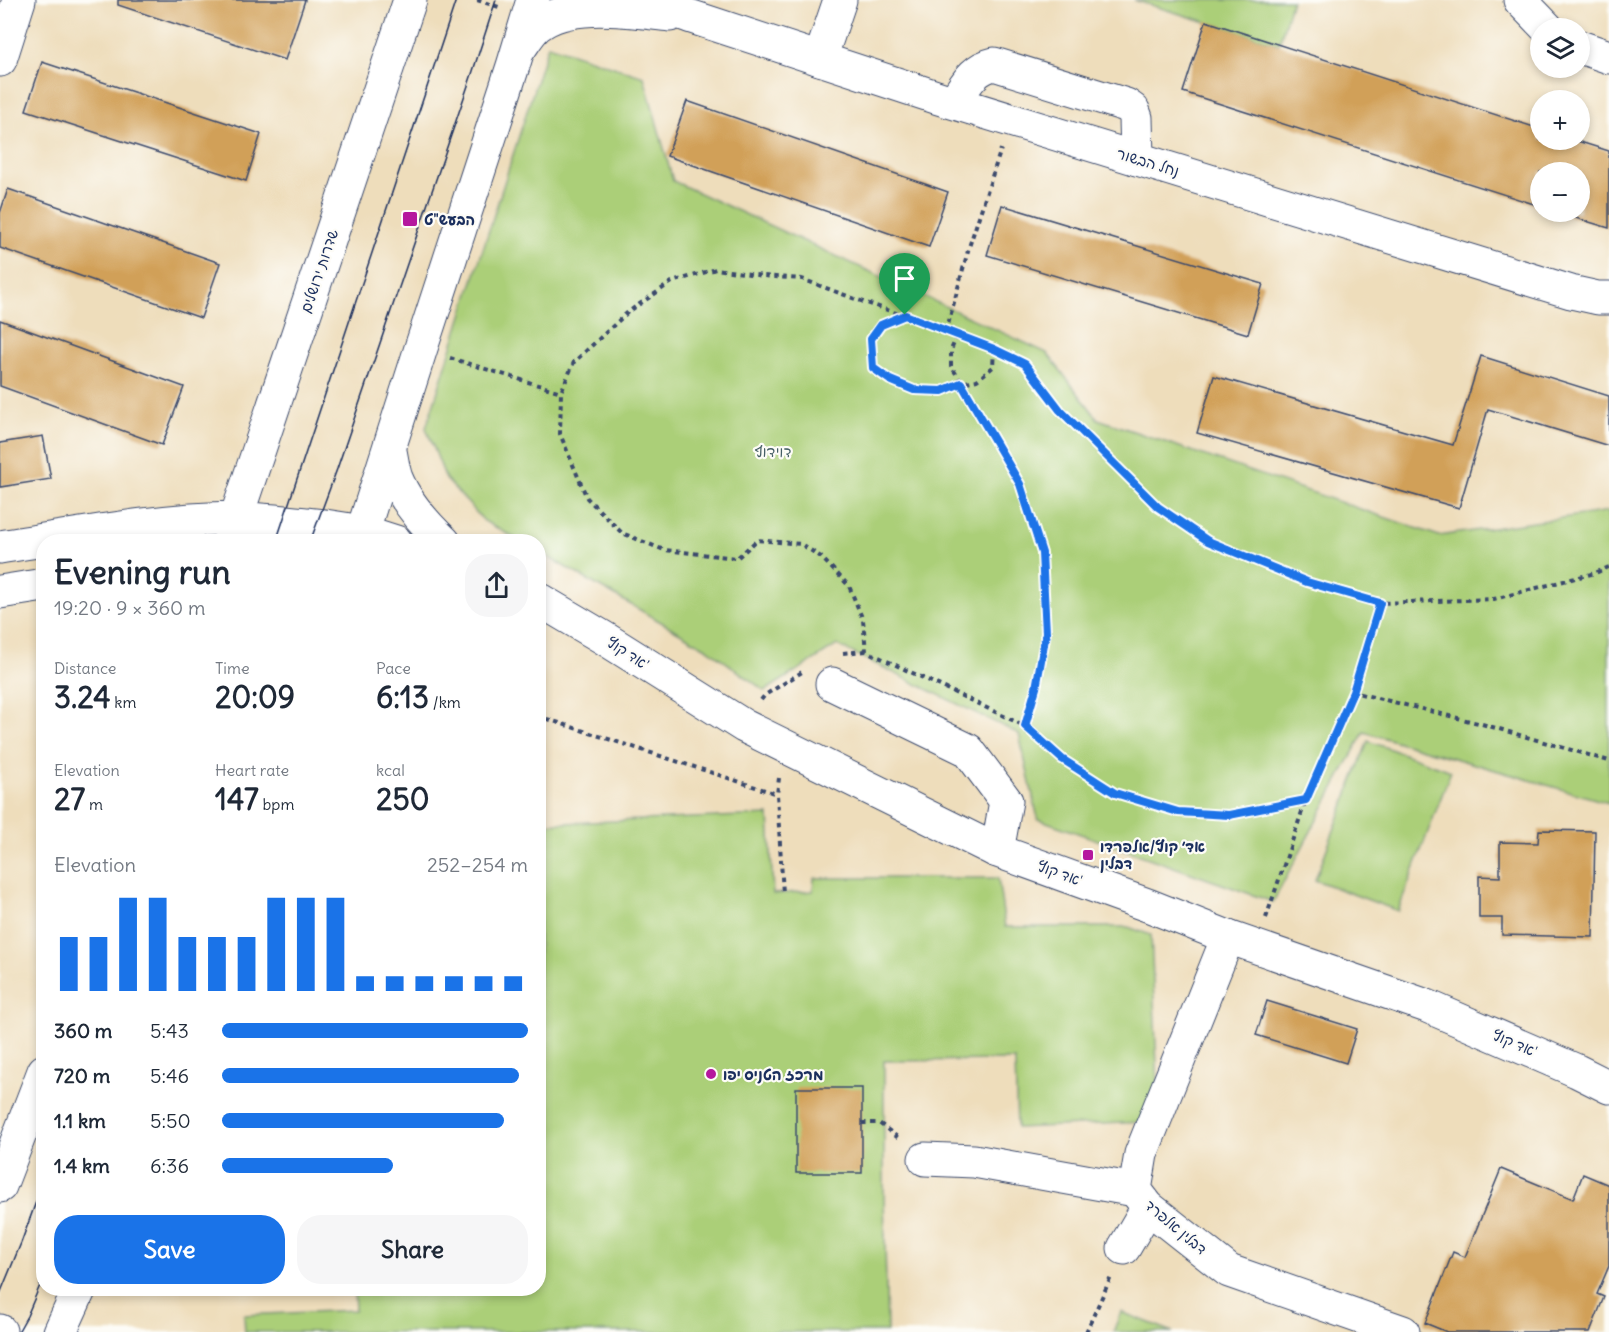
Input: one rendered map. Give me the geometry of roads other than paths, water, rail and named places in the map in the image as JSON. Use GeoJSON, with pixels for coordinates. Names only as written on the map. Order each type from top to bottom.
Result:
{"type":"FeatureCollection","features":[{"type":"Feature","properties":{"kind":"street"},"geometry":{"type":"LineString","coordinates":[[0,60],[19,0]]}},
{"type":"Feature","properties":{"kind":"street","name":"שדרות ירושלים"},"geometry":{"type":"LineString","coordinates":[[232,530],[410,0]]}},
{"type":"Feature","properties":{"kind":"street"},"geometry":{"type":"LineString","coordinates":[[362,534],[533,0]]}},
{"type":"Feature","properties":{"kind":"street","name":"נחל הבשור"},"geometry":{"type":"LineString","coordinates":[[644,0],[820,59],[1137,159],[1571,292],[1609,298]]}},
{"type":"Feature","properties":{"kind":"street"},"geometry":{"type":"LineString","coordinates":[[820,59],[840,0]]}},
{"type":"Feature","properties":{"kind":"street"},"geometry":{"type":"LineString","coordinates":[[1520,0],[1537,18]]}},
{"type":"Feature","properties":{"kind":"street","name":"נחל הבשור"},"geometry":{"type":"LineString","coordinates":[[513,66],[520,48],[538,26],[568,12],[605,9],[689,16]]}},
{"type":"Feature","properties":{"kind":"street"},"geometry":{"type":"LineString","coordinates":[[1590,50],[1609,57]]}},
{"type":"Feature","properties":{"kind":"street"},"geometry":{"type":"LineString","coordinates":[[954,102],[976,72],[984,66],[994,64],[1126,105],[1133,110],[1136,118],[1137,159]]}},
{"type":"Feature","properties":{"kind":"street"},"geometry":{"type":"LineString","coordinates":[[390,451],[396,478],[408,502],[436,534]]}},
{"type":"Feature","properties":{"kind":"street"},"geometry":{"type":"LineString","coordinates":[[85,534],[201,519],[232,530],[283,522],[345,534]]}},
{"type":"Feature","properties":{"kind":"street"},"geometry":{"type":"LineString","coordinates":[[0,547],[36,542]]}},
{"type":"Feature","properties":{"kind":"street"},"geometry":{"type":"LineString","coordinates":[[0,592],[36,586]]}},
{"type":"Feature","properties":{"kind":"street","name":"אד קוץ'"},"geometry":{"type":"LineString","coordinates":[[546,604],[744,726],[995,850],[1242,942],[1427,1006],[1609,1087]]}},
{"type":"Feature","properties":{"kind":"street"},"geometry":{"type":"LineString","coordinates":[[832,684],[968,750],[1006,801],[1000,836],[995,850]]}},
{"type":"Feature","properties":{"kind":"street","name":"דבלין אלפרד"},"geometry":{"type":"LineString","coordinates":[[1242,942],[1141,1154],[1142,1198],[1229,1271],[1403,1332]]}},
{"type":"Feature","properties":{"kind":"street"},"geometry":{"type":"LineString","coordinates":[[0,1186],[36,1092]]}},
{"type":"Feature","properties":{"kind":"street"},"geometry":{"type":"LineString","coordinates":[[925,1159],[974,1161],[1142,1198],[1124,1248]]}},
{"type":"Feature","properties":{"kind":"street"},"geometry":{"type":"LineString","coordinates":[[60,1332],[76,1296]]}},
{"type":"Feature","properties":{"kind":"tram line"},"geometry":{"type":"LineString","coordinates":[[279,534],[456,0]]}},
{"type":"Feature","properties":{"kind":"tram line"},"geometry":{"type":"LineString","coordinates":[[313,534],[496,0]]}},
{"type":"Feature","properties":{"kind":"tram line"},"geometry":{"type":"LineString","coordinates":[[0,1294],[36,1202]]}},
{"type":"Feature","properties":{"kind":"tram line"},"geometry":{"type":"LineString","coordinates":[[18,1332],[36,1295]]}},
{"type":"Feature","properties":{"kind":"place","name":"הבעש\"ט"},"geometry":{"type":"Point","coordinates":[410,219]}},
{"type":"Feature","properties":{"kind":"place","name":"אד׳ קוץ/אלפרדו דבלין"},"geometry":{"type":"Point","coordinates":[1088,855]}},
{"type":"Feature","properties":{"kind":"place","name":"מרכז הטניס יפו"},"geometry":{"type":"Point","coordinates":[711,1074]}},
{"type":"Feature","properties":{"kind":"park label","name":"דוידוף"},"geometry":{"type":"Point","coordinates":[773,451]}}]}
